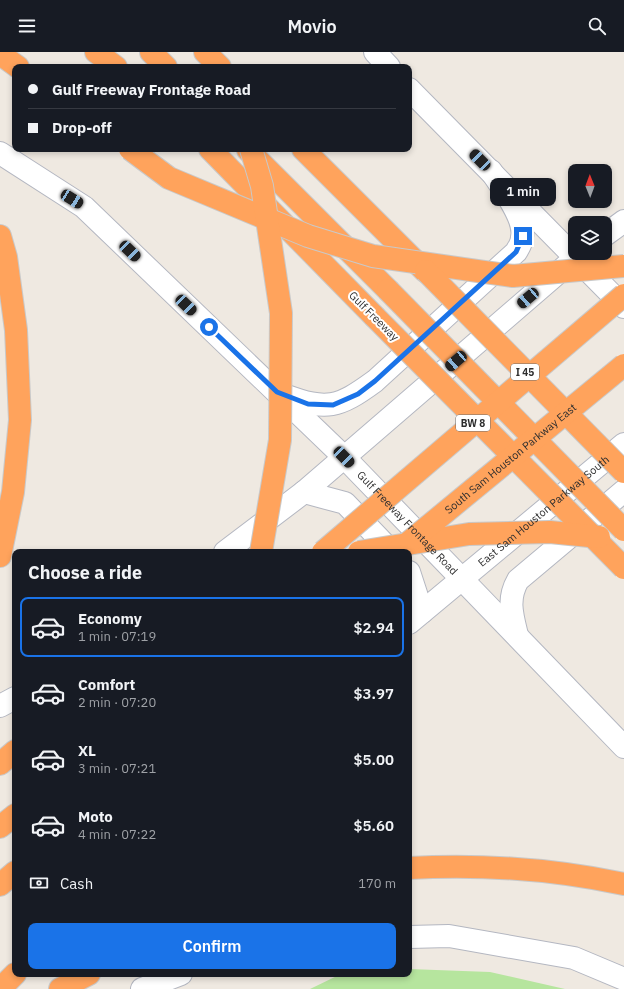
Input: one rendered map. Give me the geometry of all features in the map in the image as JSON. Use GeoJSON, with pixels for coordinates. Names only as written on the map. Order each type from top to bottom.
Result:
{"type":"FeatureCollection","features":[{"type":"Feature","properties":{"kind":"highway"},"geometry":{"type":"LineString","coordinates":[[96,52],[112,64]]}},
{"type":"Feature","properties":{"kind":"highway"},"geometry":{"type":"LineString","coordinates":[[114,52],[126,64]]}},
{"type":"Feature","properties":{"kind":"highway"},"geometry":{"type":"LineString","coordinates":[[151,52],[163,64]]}},
{"type":"Feature","properties":{"kind":"highway"},"geometry":{"type":"LineString","coordinates":[[205,52],[217,64]]}},
{"type":"Feature","properties":{"kind":"highway"},"geometry":{"type":"LineString","coordinates":[[219,52],[224,64]]}},
{"type":"Feature","properties":{"kind":"highway"},"geometry":{"type":"LineString","coordinates":[[0,54],[14,64]]}},
{"type":"Feature","properties":{"kind":"highway"},"geometry":{"type":"LineString","coordinates":[[134,152],[169,178],[308,236],[373,256],[512,276],[624,266]]}},
{"type":"Feature","properties":{"kind":"highway","name":"Gulf Freeway"},"geometry":{"type":"LineString","coordinates":[[213,152],[624,568]]}},
{"type":"Feature","properties":{"kind":"highway"},"geometry":{"type":"LineString","coordinates":[[250,152],[624,530]]}},
{"type":"Feature","properties":{"kind":"highway"},"geometry":{"type":"LineString","coordinates":[[252,152],[262,186],[281,313],[280,440],[262,549]]}},
{"type":"Feature","properties":{"kind":"highway","name":"I 45"},"geometry":{"type":"LineString","coordinates":[[306,152],[426,271],[624,472]]}},
{"type":"Feature","properties":{"kind":"highway"},"geometry":{"type":"LineString","coordinates":[[0,236],[6,258],[16,330],[20,420],[13,492],[0,556]]}},
{"type":"Feature","properties":{"kind":"highway","name":"BW 8"},"geometry":{"type":"LineString","coordinates":[[327,549],[624,295]]}},
{"type":"Feature","properties":{"kind":"highway","name":"South Sam Houston Parkway East"},"geometry":{"type":"LineString","coordinates":[[401,549],[624,365]]}},
{"type":"Feature","properties":{"kind":"highway"},"geometry":{"type":"LineString","coordinates":[[377,549],[469,534],[550,532],[624,539]]}},
{"type":"Feature","properties":{"kind":"highway"},"geometry":{"type":"LineString","coordinates":[[0,764],[12,754]]}},
{"type":"Feature","properties":{"kind":"highway"},"geometry":{"type":"LineString","coordinates":[[0,828],[12,818]]}},
{"type":"Feature","properties":{"kind":"highway"},"geometry":{"type":"LineString","coordinates":[[412,868],[450,866],[502,867],[555,872],[624,884]]}},
{"type":"Feature","properties":{"kind":"highway"},"geometry":{"type":"LineString","coordinates":[[0,885],[12,875]]}},
{"type":"Feature","properties":{"kind":"highway"},"geometry":{"type":"LineString","coordinates":[[0,989],[12,977]]}},
{"type":"Feature","properties":{"kind":"highway"},"geometry":{"type":"LineString","coordinates":[[60,989],[83,977]]}},
{"type":"Feature","properties":{"kind":"main road"},"geometry":{"type":"LineString","coordinates":[[375,52],[386,64]]}},
{"type":"Feature","properties":{"kind":"main road"},"geometry":{"type":"LineString","coordinates":[[412,92],[491,171],[568,244]]}},
{"type":"Feature","properties":{"kind":"main road","name":"Gulf Freeway Frontage Road"},"geometry":{"type":"LineString","coordinates":[[0,153],[84,207],[344,457],[463,578],[624,747]]}},
{"type":"Feature","properties":{"kind":"main road"},"geometry":{"type":"LineString","coordinates":[[277,392],[308,404],[322,406],[333,405],[358,394],[375,381],[516,252],[523,236],[522,229],[517,213],[491,171]]}},
{"type":"Feature","properties":{"kind":"main road"},"geometry":{"type":"LineString","coordinates":[[612,230],[624,221]]}},
{"type":"Feature","properties":{"kind":"main road"},"geometry":{"type":"LineString","coordinates":[[229,549],[304,492],[573,260]]}},
{"type":"Feature","properties":{"kind":"main road"},"geometry":{"type":"LineString","coordinates":[[583,260],[624,307]]}},
{"type":"Feature","properties":{"kind":"main road","name":"East Sam Houston Parkway South"},"geometry":{"type":"LineString","coordinates":[[463,578],[624,444]]}},
{"type":"Feature","properties":{"kind":"main road"},"geometry":{"type":"LineString","coordinates":[[517,635],[511,607],[511,596],[518,580],[624,491]]}},
{"type":"Feature","properties":{"kind":"main road"},"geometry":{"type":"LineString","coordinates":[[304,492],[345,503],[389,549]]}},
{"type":"Feature","properties":{"kind":"main road"},"geometry":{"type":"LineString","coordinates":[[416,618],[463,578]]}},
{"type":"Feature","properties":{"kind":"main road"},"geometry":{"type":"LineString","coordinates":[[412,592],[416,618]]}},
{"type":"Feature","properties":{"kind":"main road"},"geometry":{"type":"LineString","coordinates":[[0,706],[12,700]]}},
{"type":"Feature","properties":{"kind":"main road"},"geometry":{"type":"LineString","coordinates":[[412,937],[449,936],[574,958],[624,979]]}},
{"type":"Feature","properties":{"kind":"main road"},"geometry":{"type":"LineString","coordinates":[[72,989],[86,977]]}},
{"type":"Feature","properties":{"kind":"main road"},"geometry":{"type":"LineString","coordinates":[[142,989],[173,977]]}},
{"type":"Feature","properties":{"kind":"green space"},"geometry":{"type":"Polygon","coordinates":[[[412,969],[490,972],[565,989],[310,989],[335,977],[412,977],[412,969]]]}},
{"type":"Feature","properties":{"kind":"route"},"geometry":{"type":"LineString","coordinates":[[209,327],[277,392],[308,404],[322,406],[333,405],[358,394],[375,381],[516,252],[523,236]]}}]}
